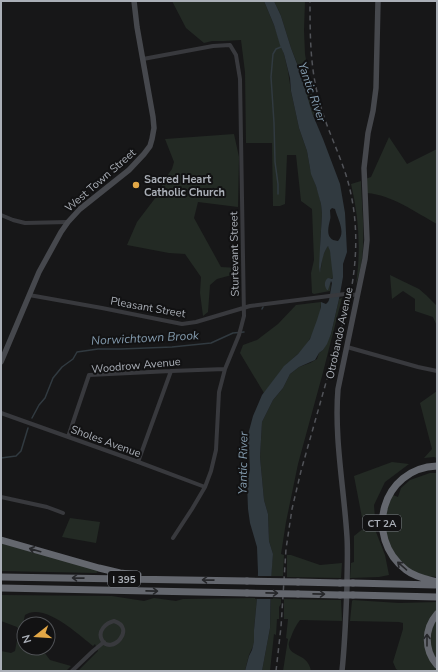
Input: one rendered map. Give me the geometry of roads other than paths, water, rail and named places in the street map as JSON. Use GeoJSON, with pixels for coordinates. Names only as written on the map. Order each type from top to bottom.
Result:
{"type":"FeatureCollection","features":[{"type":"Feature","properties":{"kind":"highway","name":"CT 2A"},"geometry":{"type":"LineString","coordinates":[[437,466],[426,467],[416,471],[400,481],[386,501],[383,509],[382,524],[383,536],[387,546],[391,555],[398,563],[415,576],[437,583]]}},
{"type":"Feature","properties":{"kind":"highway"},"geometry":{"type":"LineString","coordinates":[[1,540],[105,570],[144,576],[154,580]]}},
{"type":"Feature","properties":{"kind":"highway","name":"I 395"},"geometry":{"type":"LineString","coordinates":[[1,577],[340,583],[437,583]]}},
{"type":"Feature","properties":{"kind":"highway","name":"I 395"},"geometry":{"type":"LineString","coordinates":[[1,588],[437,597]]}},
{"type":"Feature","properties":{"kind":"highway"},"geometry":{"type":"LineString","coordinates":[[437,614],[430,625],[427,639],[429,653],[437,665]]}},
{"type":"Feature","properties":{"kind":"street","name":"West Town Street"},"geometry":{"type":"LineString","coordinates":[[1,362],[45,261],[68,222],[91,199],[134,165],[150,146],[154,123],[134,1]]}},
{"type":"Feature","properties":{"kind":"street","name":"Otrobando Avenue"},"geometry":{"type":"LineString","coordinates":[[342,671],[346,632],[348,539],[336,408],[338,388],[365,259],[367,240],[364,168],[368,133],[376,88],[378,1]]}},
{"type":"Feature","properties":{"kind":"street","name":"Sturtevant Street"},"geometry":{"type":"LineString","coordinates":[[143,59],[218,45],[230,45],[236,55],[240,79],[244,316],[225,369],[219,392],[216,450],[211,472],[205,487],[173,538]]}},
{"type":"Feature","properties":{"kind":"street"},"geometry":{"type":"LineString","coordinates":[[1,215],[25,223],[68,222]]}},
{"type":"Feature","properties":{"kind":"street","name":"Pleasant Street"},"geometry":{"type":"LineString","coordinates":[[29,295],[182,324],[196,322],[254,306],[348,293],[358,294]]}},
{"type":"Feature","properties":{"kind":"street"},"geometry":{"type":"LineString","coordinates":[[347,347],[437,371]]}},
{"type":"Feature","properties":{"kind":"street","name":"Woodrow Avenue"},"geometry":{"type":"LineString","coordinates":[[68,437],[89,375],[171,370],[225,369]]}},
{"type":"Feature","properties":{"kind":"street"},"geometry":{"type":"LineString","coordinates":[[138,462],[171,370]]}},
{"type":"Feature","properties":{"kind":"street","name":"Sholes Avenue"},"geometry":{"type":"LineString","coordinates":[[1,413],[205,487]]}},
{"type":"Feature","properties":{"kind":"street"},"geometry":{"type":"LineString","coordinates":[[1,497],[47,507],[63,513]]}},
{"type":"Feature","properties":{"kind":"street"},"geometry":{"type":"LineString","coordinates":[[114,621],[119,623],[123,628],[120,640],[114,644],[107,644],[104,642],[101,635],[102,628],[107,623],[114,621]]}},
{"type":"Feature","properties":{"kind":"street"},"geometry":{"type":"LineString","coordinates":[[72,671],[104,642]]}},
{"type":"Feature","properties":{"kind":"waterway","name":"Norwichtown Brook"},"geometry":{"type":"LineString","coordinates":[[278,194],[271,77],[273,54],[276,49],[281,47]]}},
{"type":"Feature","properties":{"kind":"waterway","name":"Norwichtown Brook"},"geometry":{"type":"LineString","coordinates":[[32,418],[39,405],[45,398],[53,378],[62,367],[73,359],[77,352],[98,349],[172,347],[211,343],[233,333],[244,332]]}},
{"type":"Feature","properties":{"kind":"waterway","name":"Norwichtown Brook"},"geometry":{"type":"LineString","coordinates":[[1,458],[16,456],[21,451],[28,428]]}},
{"type":"Feature","properties":{"kind":"railway"},"geometry":{"type":"LineString","coordinates":[[276,671],[281,627],[286,549],[292,509],[301,471],[349,301],[354,270],[356,238],[353,206],[346,175],[323,113],[315,81],[311,46],[310,1]]}},
{"type":"Feature","properties":{"kind":"place","name":"Sacred Heart Catholic Church"},"geometry":{"type":"Point","coordinates":[136,185]}},
{"type":"Feature","properties":{"kind":"water label","name":"Yantic River"},"geometry":{"type":"Point","coordinates":[312,92]}},
{"type":"Feature","properties":{"kind":"water label","name":"Yantic River"},"geometry":{"type":"Point","coordinates":[243,463]}}]}
